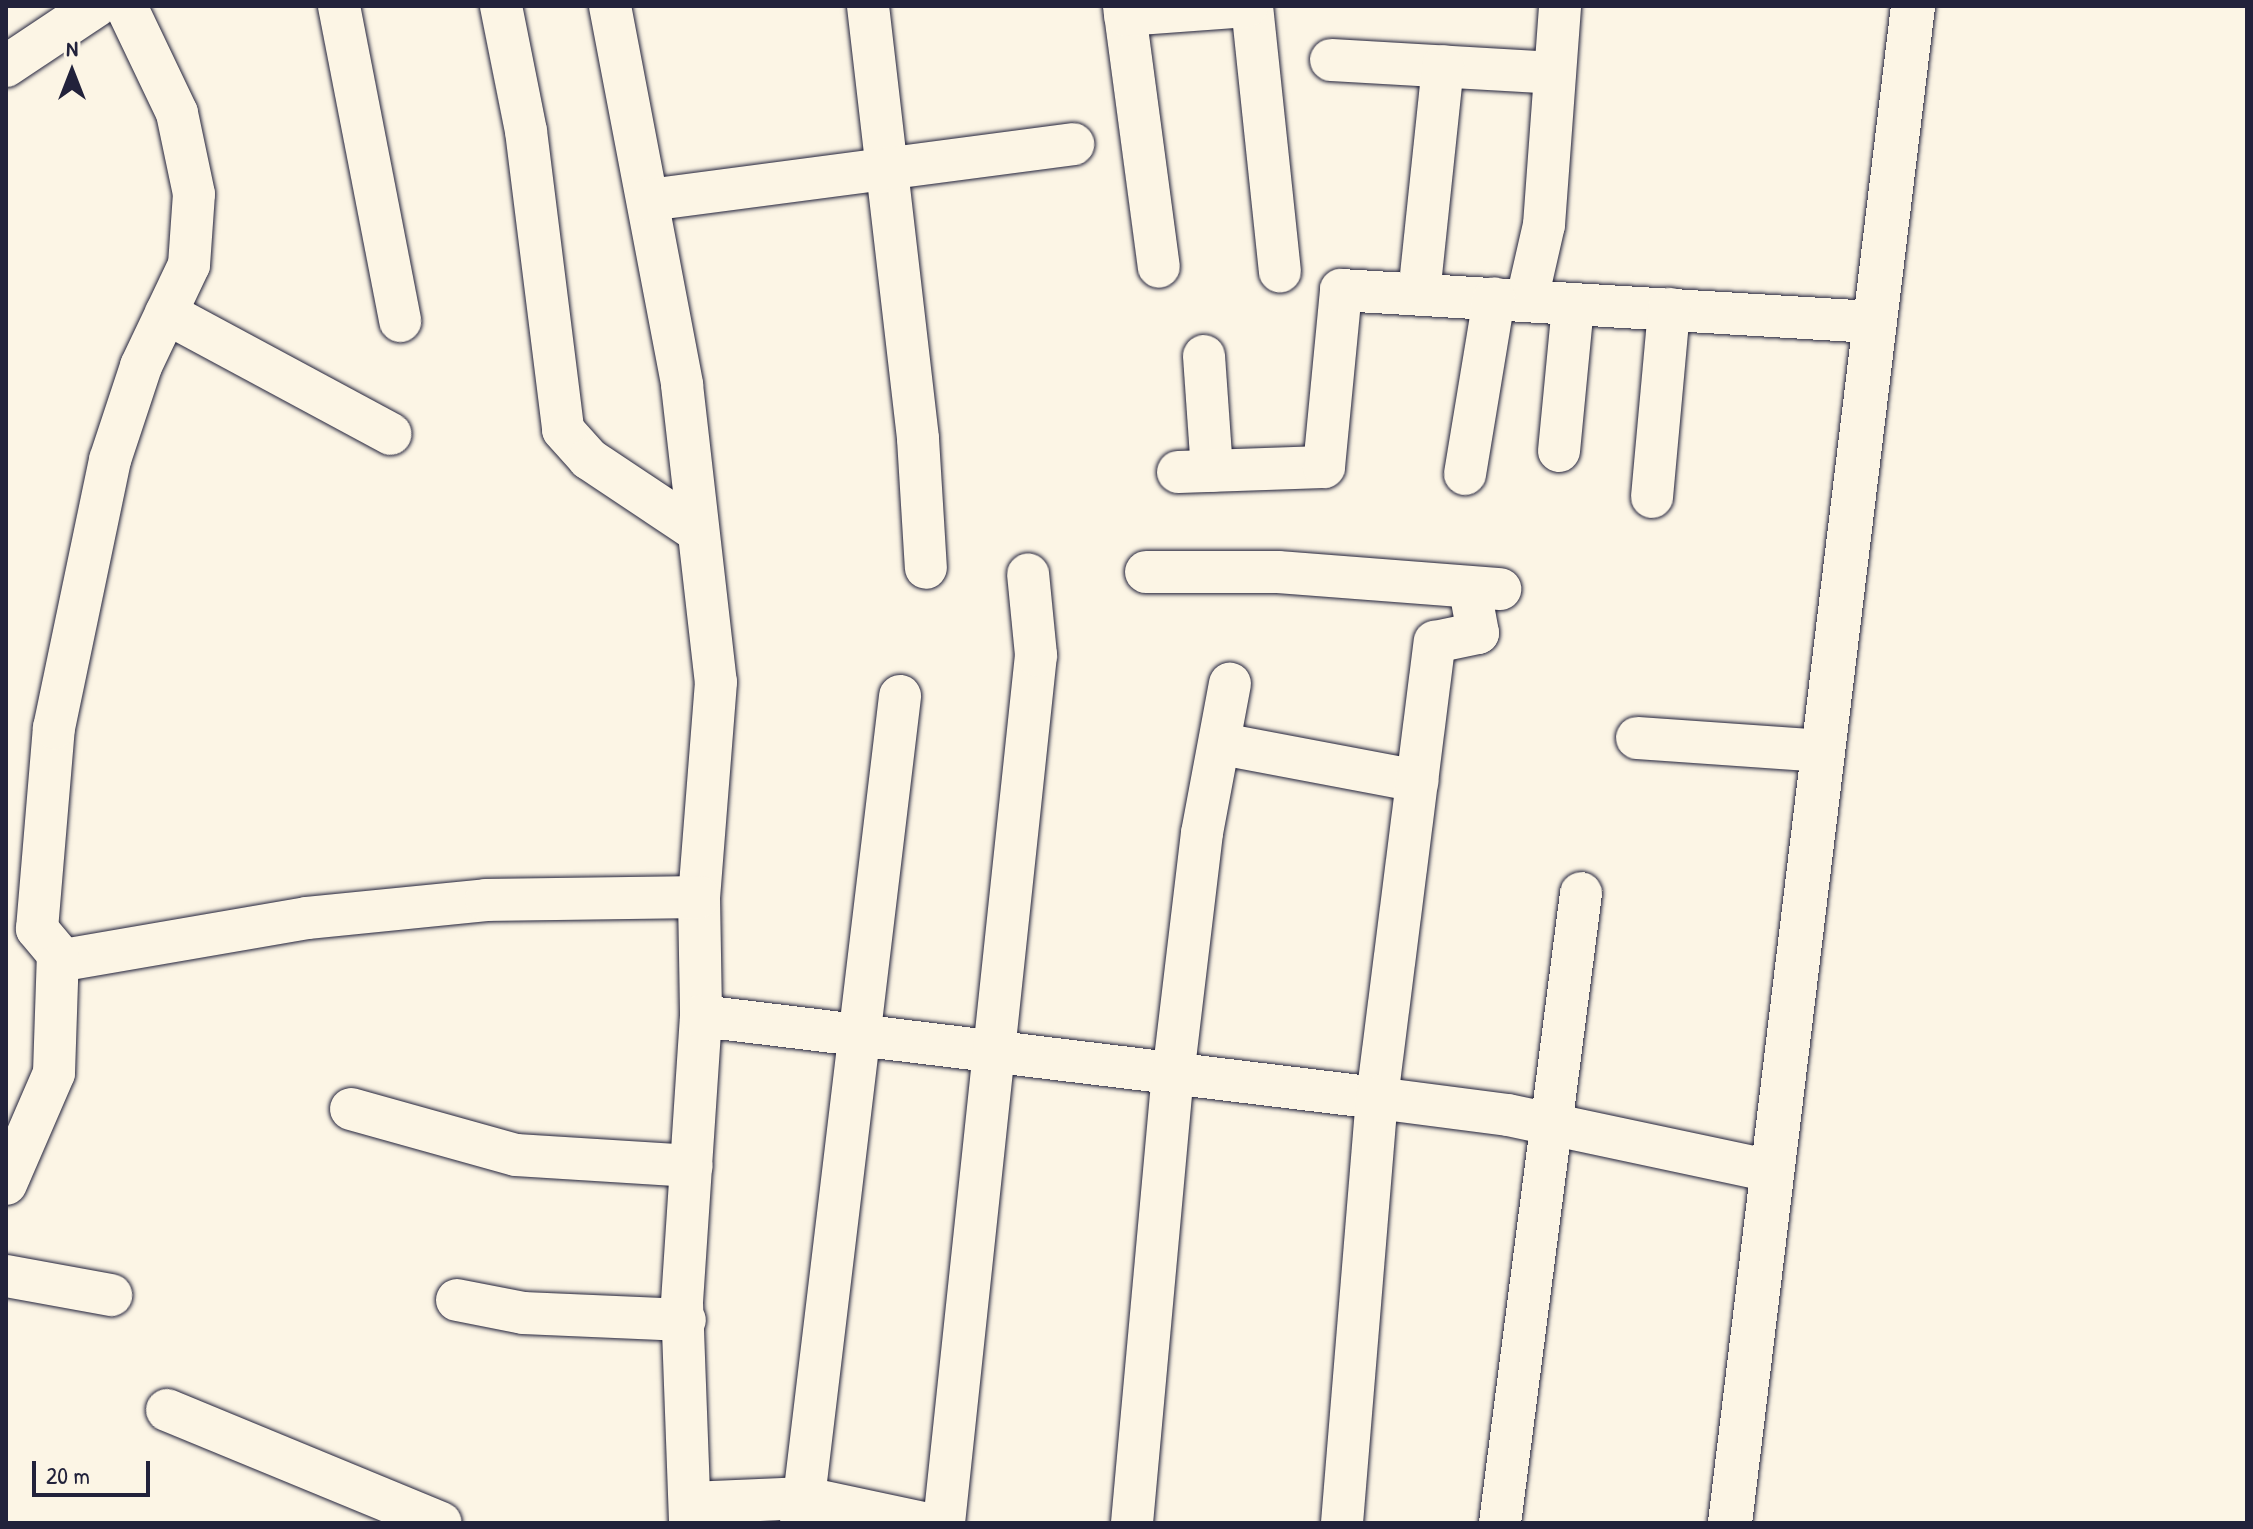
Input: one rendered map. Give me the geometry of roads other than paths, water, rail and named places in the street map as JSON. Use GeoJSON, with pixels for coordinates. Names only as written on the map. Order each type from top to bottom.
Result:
{"type":"FeatureCollection","features":[{"type":"Feature","properties":{"kind":"main road"},"geometry":{"type":"LineString","coordinates":[[1730,1523],[1872,322],[1913,6]]}},
{"type":"Feature","properties":{"kind":"street"},"geometry":{"type":"LineString","coordinates":[[6,66],[96,6]]}},
{"type":"Feature","properties":{"kind":"street"},"geometry":{"type":"LineString","coordinates":[[6,1184],[54,1073],[34,942],[54,728],[104,490],[141,366],[189,265],[194,194],[177,113],[126,6]]}},
{"type":"Feature","properties":{"kind":"street"},"geometry":{"type":"LineString","coordinates":[[339,6],[400,321]]}},
{"type":"Feature","properties":{"kind":"street"},"geometry":{"type":"LineString","coordinates":[[501,6],[526,131],[563,430],[589,459],[697,531]]}},
{"type":"Feature","properties":{"kind":"street"},"geometry":{"type":"LineString","coordinates":[[610,6],[682,385],[716,682],[699,897],[701,1016],[685,1320],[690,1513],[804,1510],[923,1523]]}},
{"type":"Feature","properties":{"kind":"street"},"geometry":{"type":"LineString","coordinates":[[868,6],[926,568]]}},
{"type":"Feature","properties":{"kind":"street"},"geometry":{"type":"LineString","coordinates":[[1159,267],[1124,11],[1249,6],[1280,272]]}},
{"type":"Feature","properties":{"kind":"street"},"geometry":{"type":"LineString","coordinates":[[1465,474],[1510,298],[1544,225],[1560,6]]}},
{"type":"Feature","properties":{"kind":"street"},"geometry":{"type":"LineString","coordinates":[[1331,60],[1555,73]]}},
{"type":"Feature","properties":{"kind":"street"},"geometry":{"type":"LineString","coordinates":[[1419,294],[1443,66]]}},
{"type":"Feature","properties":{"kind":"street"},"geometry":{"type":"LineString","coordinates":[[649,200],[886,172],[1073,144]]}},
{"type":"Feature","properties":{"kind":"street"},"geometry":{"type":"LineString","coordinates":[[1204,356],[1195,472],[1324,467],[1341,290],[1872,322]]}},
{"type":"Feature","properties":{"kind":"street"},"geometry":{"type":"LineString","coordinates":[[1559,451],[1573,306]]}},
{"type":"Feature","properties":{"kind":"street"},"geometry":{"type":"LineString","coordinates":[[1652,497],[1669,309]]}},
{"type":"Feature","properties":{"kind":"street"},"geometry":{"type":"LineString","coordinates":[[166,313],[391,434]]}},
{"type":"Feature","properties":{"kind":"street"},"geometry":{"type":"LineString","coordinates":[[1146,572],[1278,572],[1485,589],[1478,633],[1435,642],[1377,1098],[1342,1523]]}},
{"type":"Feature","properties":{"kind":"street"},"geometry":{"type":"LineString","coordinates":[[944,1523],[970,1319],[990,1050],[1036,655],[1028,574]]}},
{"type":"Feature","properties":{"kind":"street"},"geometry":{"type":"LineString","coordinates":[[1132,1523],[1173,1076],[1202,833],[1222,744],[1230,684]]}},
{"type":"Feature","properties":{"kind":"street"},"geometry":{"type":"LineString","coordinates":[[804,1510],[855,1034],[900,696]]}},
{"type":"Feature","properties":{"kind":"street"},"geometry":{"type":"LineString","coordinates":[[1637,738],[1821,751]]}},
{"type":"Feature","properties":{"kind":"street"},"geometry":{"type":"LineString","coordinates":[[1222,744],[1418,781]]}},
{"type":"Feature","properties":{"kind":"street"},"geometry":{"type":"LineString","coordinates":[[1500,1523],[1581,893]]}},
{"type":"Feature","properties":{"kind":"street"},"geometry":{"type":"LineString","coordinates":[[34,942],[486,900],[699,897]]}},
{"type":"Feature","properties":{"kind":"street"},"geometry":{"type":"LineString","coordinates":[[701,1016],[990,1050],[1173,1076],[1377,1098],[1551,1126],[1772,1171]]}},
{"type":"Feature","properties":{"kind":"street"},"geometry":{"type":"LineString","coordinates":[[351,1109],[516,1155],[692,1166]]}},
{"type":"Feature","properties":{"kind":"street"},"geometry":{"type":"LineString","coordinates":[[6,1276],[111,1295]]}},
{"type":"Feature","properties":{"kind":"street"},"geometry":{"type":"LineString","coordinates":[[457,1300],[523,1313],[685,1320]]}},
{"type":"Feature","properties":{"kind":"street"},"geometry":{"type":"LineString","coordinates":[[167,1410],[441,1523]]}}]}
